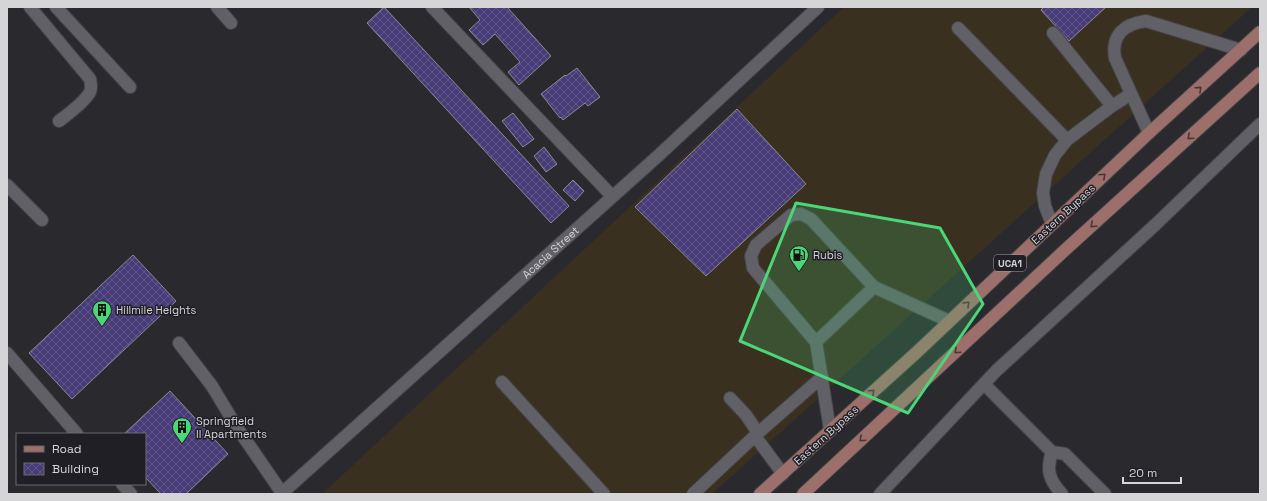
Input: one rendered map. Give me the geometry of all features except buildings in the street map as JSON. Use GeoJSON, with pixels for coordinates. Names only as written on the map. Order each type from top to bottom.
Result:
{"type":"FeatureCollection","features":[{"type":"Feature","properties":{"kind":"main road","name":"Eastern Bypass"},"geometry":{"type":"LineString","coordinates":[[760,494],[949,321],[1149,133],[1260,32]]}},
{"type":"Feature","properties":{"kind":"main road","name":"UCA1"},"geometry":{"type":"LineString","coordinates":[[803,494],[1065,250],[1260,73]]}},
{"type":"Feature","properties":{"kind":"street"},"geometry":{"type":"LineString","coordinates":[[30,7],[90,80],[91,87],[89,93],[75,109],[59,121]]}},
{"type":"Feature","properties":{"kind":"street"},"geometry":{"type":"LineString","coordinates":[[56,7],[130,86]]}},
{"type":"Feature","properties":{"kind":"street"},"geometry":{"type":"LineString","coordinates":[[217,7],[231,23]]}},
{"type":"Feature","properties":{"kind":"street"},"geometry":{"type":"LineString","coordinates":[[432,7],[612,196]]}},
{"type":"Feature","properties":{"kind":"street","name":"Acacia Street"},"geometry":{"type":"LineString","coordinates":[[281,493],[612,196],[818,7]]}},
{"type":"Feature","properties":{"kind":"street"},"geometry":{"type":"LineString","coordinates":[[1149,133],[1115,58],[1114,49],[1116,39],[1127,26],[1136,22],[1146,21],[1241,50]]}},
{"type":"Feature","properties":{"kind":"street"},"geometry":{"type":"LineString","coordinates":[[958,28],[1067,140]]}},
{"type":"Feature","properties":{"kind":"street"},"geometry":{"type":"LineString","coordinates":[[1053,33],[1112,106]]}},
{"type":"Feature","properties":{"kind":"street"},"geometry":{"type":"LineString","coordinates":[[1052,224],[1045,206],[1043,193],[1046,174],[1055,155],[1067,140],[1112,106],[1131,94]]}},
{"type":"Feature","properties":{"kind":"street"},"geometry":{"type":"LineString","coordinates":[[880,494],[996,371],[1155,225],[1260,124]]}},
{"type":"Feature","properties":{"kind":"street"},"geometry":{"type":"LineString","coordinates":[[7,185],[42,220]]}},
{"type":"Feature","properties":{"kind":"street"},"geometry":{"type":"LineString","coordinates":[[830,430],[816,342],[753,268],[751,256],[756,245],[791,215],[801,214],[811,219],[874,287],[949,321]]}},
{"type":"Feature","properties":{"kind":"street"},"geometry":{"type":"LineString","coordinates":[[816,342],[874,287]]}},
{"type":"Feature","properties":{"kind":"street"},"geometry":{"type":"LineString","coordinates":[[179,343],[212,386],[236,426],[281,493]]}},
{"type":"Feature","properties":{"kind":"street"},"geometry":{"type":"LineString","coordinates":[[7,353],[76,433]]}},
{"type":"Feature","properties":{"kind":"street"},"geometry":{"type":"LineString","coordinates":[[693,494],[757,434],[822,378]]}},
{"type":"Feature","properties":{"kind":"street"},"geometry":{"type":"LineString","coordinates":[[502,382],[604,494]]}},
{"type":"Feature","properties":{"kind":"street"},"geometry":{"type":"LineString","coordinates":[[984,384],[1052,452],[1065,454],[1105,494]]}},
{"type":"Feature","properties":{"kind":"street"},"geometry":{"type":"LineString","coordinates":[[730,398],[746,415],[783,474]]}},
{"type":"Feature","properties":{"kind":"street"},"geometry":{"type":"LineString","coordinates":[[1052,452],[1049,462],[1049,474],[1056,488],[1062,494]]}},
{"type":"Feature","properties":{"kind":"street"},"geometry":{"type":"LineString","coordinates":[[123,485],[131,494]]}},
{"type":"Feature","properties":{"kind":"highlighted area"},"geometry":{"type":"Polygon","coordinates":[[[796,203],[940,228],[983,304],[908,413],[740,341],[796,203]]]}},
{"type":"Feature","properties":{"kind":"shaded area"},"geometry":{"type":"Polygon","coordinates":[[[844,7],[1252,7],[712,494],[322,494],[844,7]]]}},
{"type":"Feature","properties":{"kind":"place","name":"Rubis"},"geometry":{"type":"Point","coordinates":[799,272]}},
{"type":"Feature","properties":{"kind":"place","name":"Hillmile Heights"},"geometry":{"type":"Point","coordinates":[102,327]}},
{"type":"Feature","properties":{"kind":"place","name":"Springfield II Apartments"},"geometry":{"type":"Point","coordinates":[182,444]}}]}
